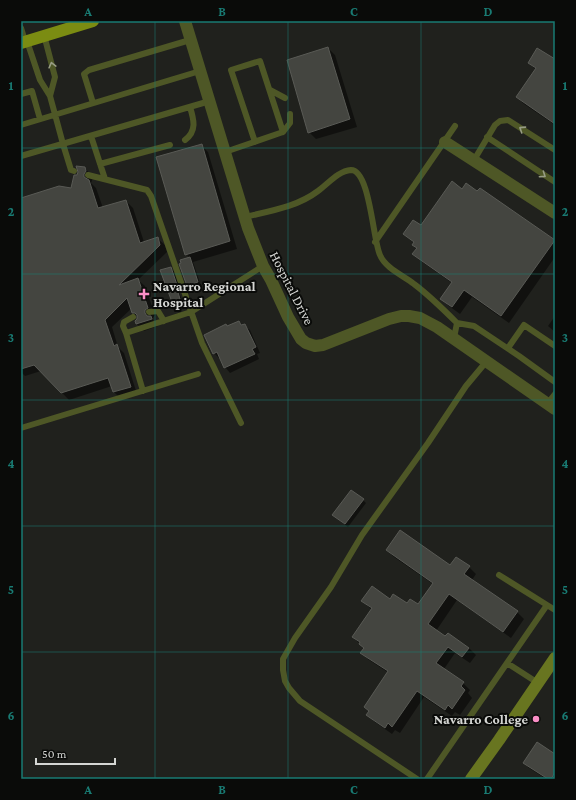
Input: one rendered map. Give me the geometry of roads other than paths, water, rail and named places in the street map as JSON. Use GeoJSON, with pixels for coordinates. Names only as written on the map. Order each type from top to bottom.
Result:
{"type":"FeatureCollection","features":[{"type":"Feature","properties":{"kind":"main road"},"geometry":{"type":"LineString","coordinates":[[25,42],[93,21]]}},
{"type":"Feature","properties":{"kind":"street","name":"Hospital Drive"},"geometry":{"type":"LineString","coordinates":[[185,21],[245,217],[263,266],[288,317],[301,339],[315,346],[323,345],[389,319],[409,316],[420,318],[454,338],[486,362],[551,406]]}},
{"type":"Feature","properties":{"kind":"street"},"geometry":{"type":"LineString","coordinates":[[445,142],[555,212]]}},
{"type":"Feature","properties":{"kind":"street"},"geometry":{"type":"LineString","coordinates":[[471,779],[555,658]]}},
{"type":"Feature","properties":{"kind":"lane"},"geometry":{"type":"LineString","coordinates":[[21,28],[40,80],[50,96],[71,170],[74,171]]}},
{"type":"Feature","properties":{"kind":"lane"},"geometry":{"type":"LineString","coordinates":[[44,35],[55,77],[50,96]]}},
{"type":"Feature","properties":{"kind":"lane"},"geometry":{"type":"LineString","coordinates":[[93,103],[84,74],[88,70],[190,40]]}},
{"type":"Feature","properties":{"kind":"lane"},"geometry":{"type":"LineString","coordinates":[[255,142],[231,70],[260,61],[283,132]]}},
{"type":"Feature","properties":{"kind":"lane"},"geometry":{"type":"LineString","coordinates":[[21,125],[200,70]]}},
{"type":"Feature","properties":{"kind":"lane"},"geometry":{"type":"LineString","coordinates":[[270,90],[285,98]]}},
{"type":"Feature","properties":{"kind":"lane"},"geometry":{"type":"LineString","coordinates":[[21,94],[32,91],[40,119]]}},
{"type":"Feature","properties":{"kind":"lane"},"geometry":{"type":"LineString","coordinates":[[21,156],[210,101]]}},
{"type":"Feature","properties":{"kind":"lane"},"geometry":{"type":"LineString","coordinates":[[185,140],[191,135],[193,127],[193,118],[190,107]]}},
{"type":"Feature","properties":{"kind":"lane"},"geometry":{"type":"LineString","coordinates":[[225,152],[283,132],[290,123],[290,114]]}},
{"type":"Feature","properties":{"kind":"lane"},"geometry":{"type":"LineString","coordinates":[[474,160],[495,124],[500,121],[508,120],[555,150]]}},
{"type":"Feature","properties":{"kind":"lane"},"geometry":{"type":"LineString","coordinates":[[376,242],[455,126]]}},
{"type":"Feature","properties":{"kind":"lane"},"geometry":{"type":"LineString","coordinates":[[91,136],[105,179]]}},
{"type":"Feature","properties":{"kind":"lane"},"geometry":{"type":"LineString","coordinates":[[487,138],[555,182]]}},
{"type":"Feature","properties":{"kind":"lane"},"geometry":{"type":"LineString","coordinates":[[100,164],[170,145]]}},
{"type":"Feature","properties":{"kind":"lane"},"geometry":{"type":"LineString","coordinates":[[245,217],[299,203],[316,192],[341,172],[352,170],[358,172],[364,184],[380,257],[392,269],[414,284],[457,323],[474,326],[508,348],[555,382]]}},
{"type":"Feature","properties":{"kind":"lane"},"geometry":{"type":"LineString","coordinates":[[88,175],[147,190],[151,196],[202,343],[241,424]]}},
{"type":"Feature","properties":{"kind":"lane"},"geometry":{"type":"LineString","coordinates":[[126,333],[191,312],[263,266]]}},
{"type":"Feature","properties":{"kind":"lane"},"geometry":{"type":"LineString","coordinates":[[149,312],[158,310],[164,321]]}},
{"type":"Feature","properties":{"kind":"lane"},"geometry":{"type":"LineString","coordinates":[[133,317],[124,322],[123,326],[143,391]]}},
{"type":"Feature","properties":{"kind":"lane"},"geometry":{"type":"LineString","coordinates":[[454,338],[457,323]]}},
{"type":"Feature","properties":{"kind":"lane"},"geometry":{"type":"LineString","coordinates":[[508,348],[524,324],[555,346]]}},
{"type":"Feature","properties":{"kind":"lane"},"geometry":{"type":"LineString","coordinates":[[417,779],[300,701],[288,688],[285,681],[283,659],[295,638],[331,587],[362,535],[423,450],[466,386],[486,362]]}},
{"type":"Feature","properties":{"kind":"lane"},"geometry":{"type":"LineString","coordinates":[[21,428],[198,374]]}},
{"type":"Feature","properties":{"kind":"lane"},"geometry":{"type":"LineString","coordinates":[[551,406],[555,394]]}},
{"type":"Feature","properties":{"kind":"lane"},"geometry":{"type":"LineString","coordinates":[[498,575],[555,610]]}},
{"type":"Feature","properties":{"kind":"lane"},"geometry":{"type":"LineString","coordinates":[[427,779],[547,605]]}},
{"type":"Feature","properties":{"kind":"lane"},"geometry":{"type":"LineString","coordinates":[[507,663],[538,683]]}},
{"type":"Feature","properties":{"kind":"place","name":"Navarro Regional Hospital"},"geometry":{"type":"Point","coordinates":[144,294]}},
{"type":"Feature","properties":{"kind":"place","name":"Navarro College"},"geometry":{"type":"Point","coordinates":[536,719]}}]}
